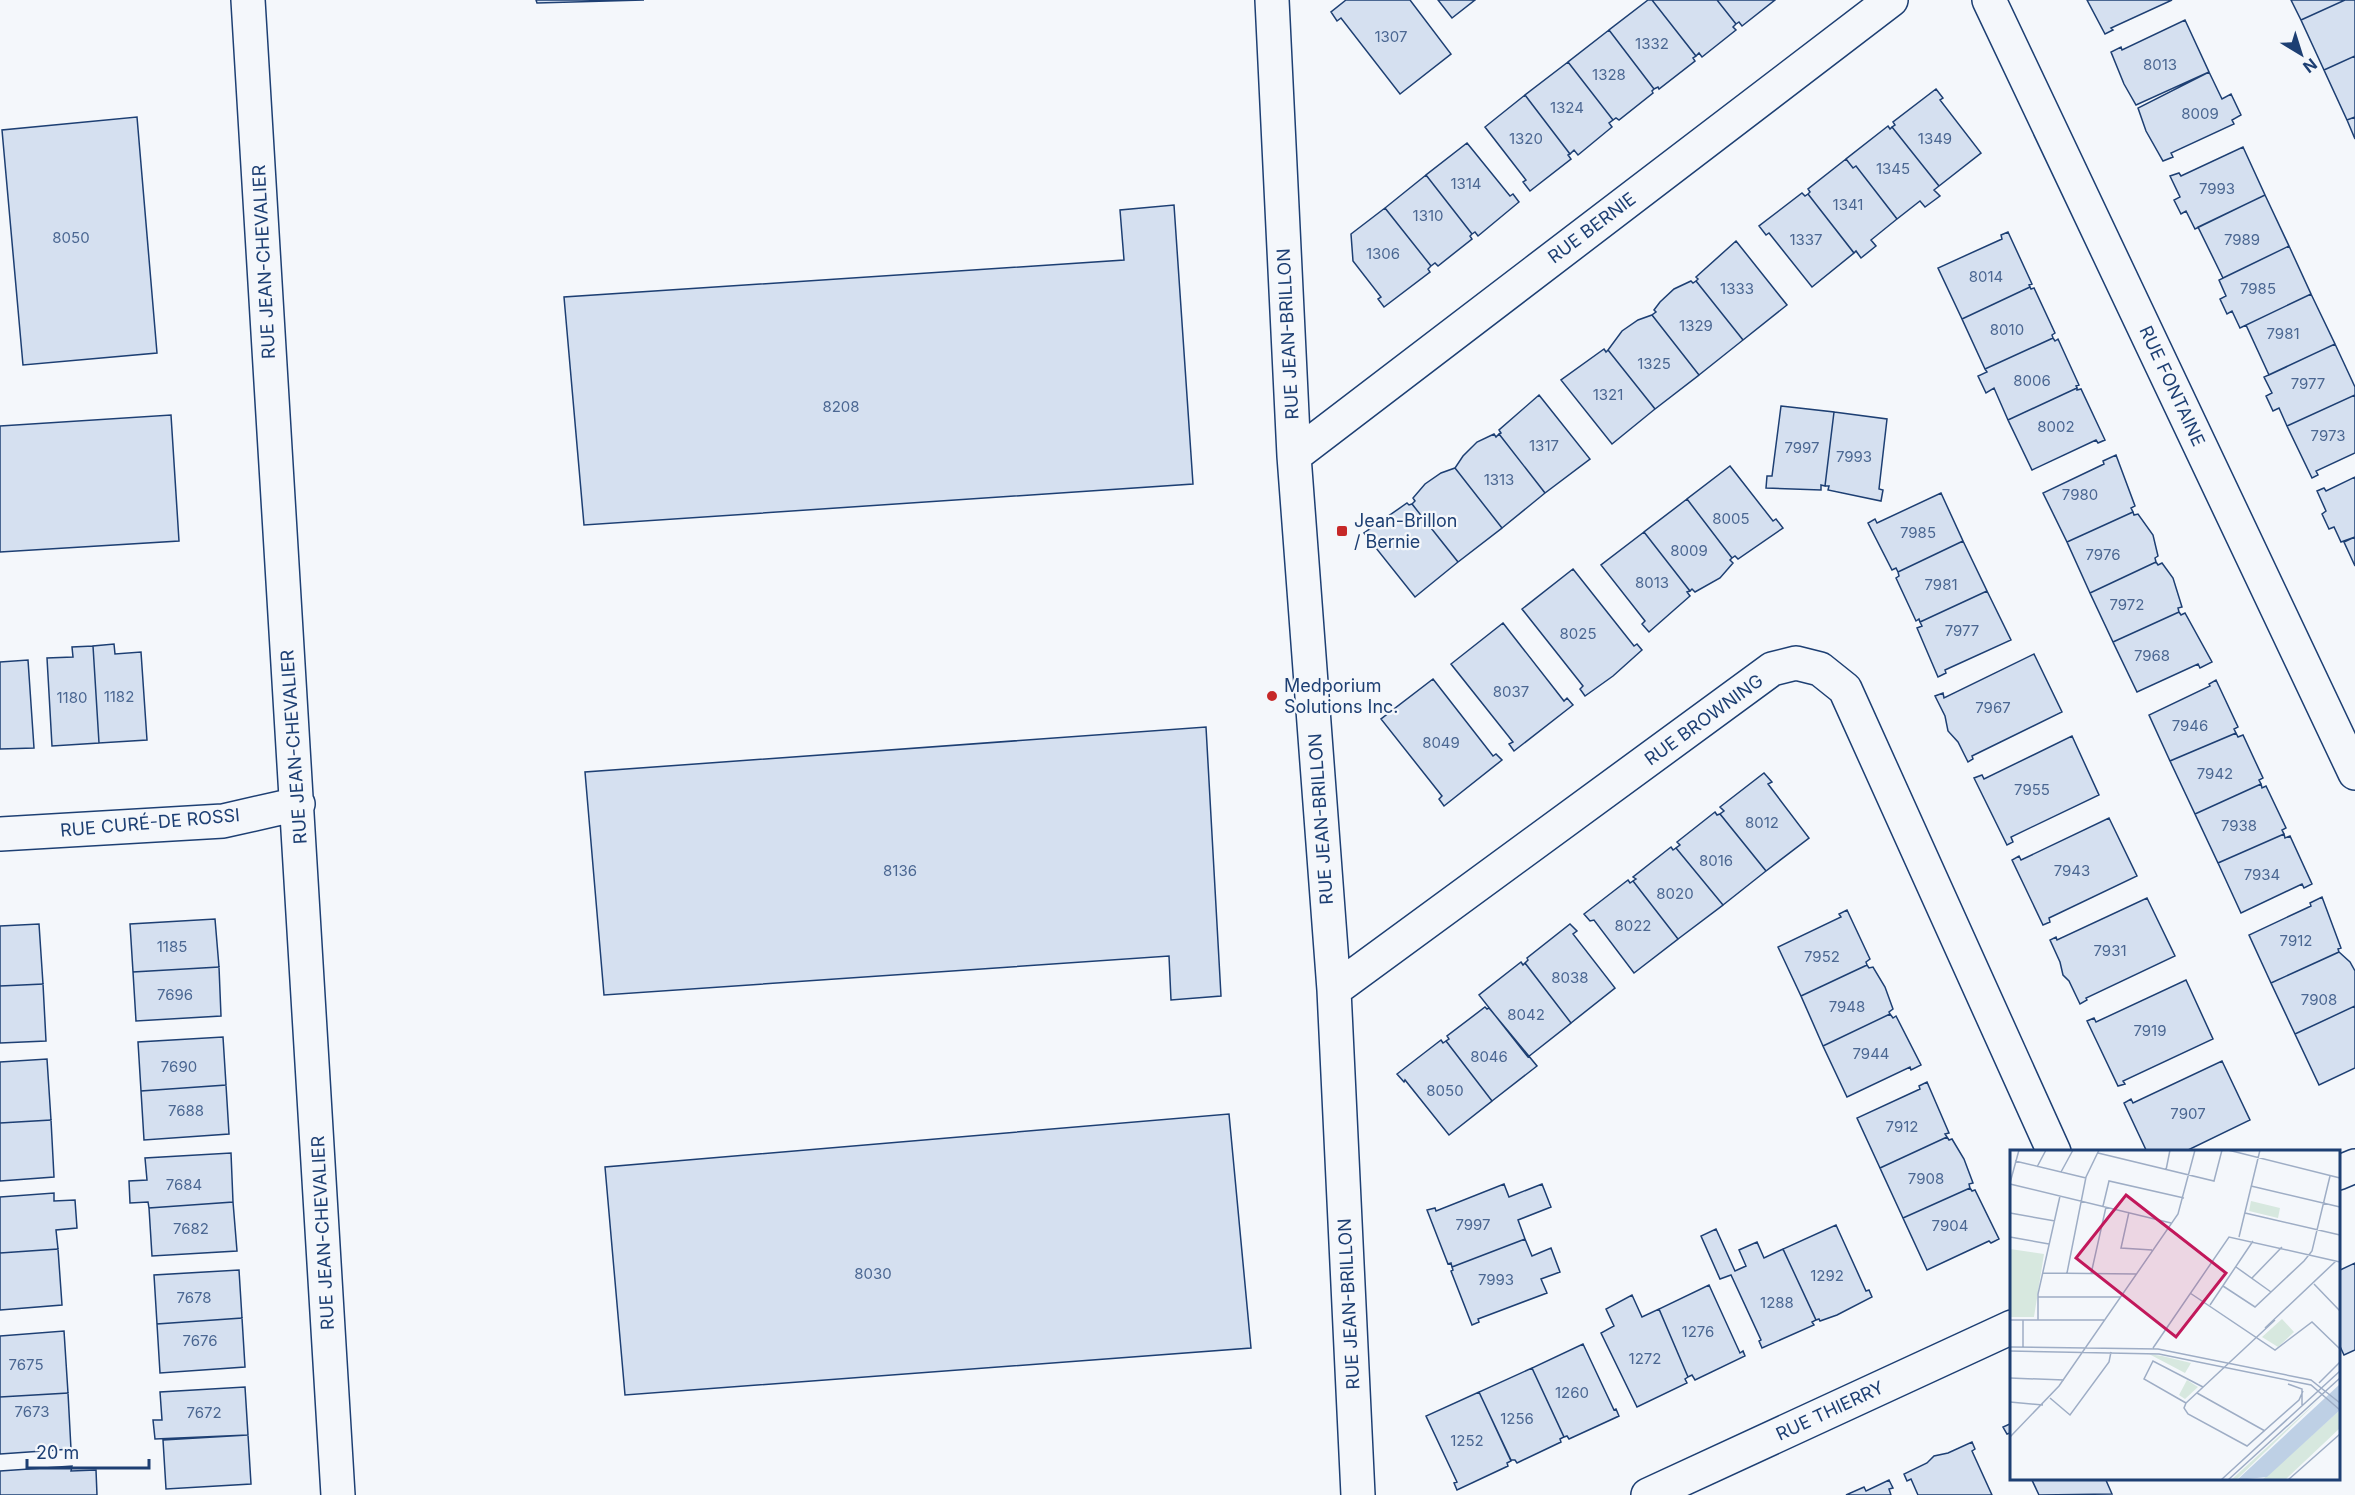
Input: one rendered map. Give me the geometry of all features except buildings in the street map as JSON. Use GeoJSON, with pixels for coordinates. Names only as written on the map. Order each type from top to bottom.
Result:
{"type":"FeatureCollection","features":[{"type":"Feature","properties":{"kind":"street","name":"RUE JEAN-CHEVALIER"},"geometry":{"type":"LineString","coordinates":[[248,0],[338,1495]]}},
{"type":"Feature","properties":{"kind":"street","name":"RUE JEAN-BRILLON"},"geometry":{"type":"LineString","coordinates":[[1272,0],[1293,456],[1334,990],[1358,1495]]}},
{"type":"Feature","properties":{"kind":"street","name":"RUE BERNIE"},"geometry":{"type":"LineString","coordinates":[[1293,456],[1891,0]]}},
{"type":"Feature","properties":{"kind":"street","name":"RUE FONTAINE"},"geometry":{"type":"LineString","coordinates":[[1989,0],[2355,773]]}},
{"type":"Feature","properties":{"kind":"street","name":"RUE BROWNING"},"geometry":{"type":"LineString","coordinates":[[1334,990],[1772,669],[1796,663],[1820,669],[1845,689],[2053,1150]]}},
{"type":"Feature","properties":{"kind":"street","name":"RUE CURÉ-DE ROSSI"},"geometry":{"type":"LineString","coordinates":[[0,834],[223,821],[298,804]]}},
{"type":"Feature","properties":{"kind":"street"},"geometry":{"type":"LineString","coordinates":[[2340,1172],[2355,1166]]}},
{"type":"Feature","properties":{"kind":"street","name":"RUE THIERRY"},"geometry":{"type":"LineString","coordinates":[[1648,1495],[2010,1328]]}},
{"type":"Feature","properties":{"kind":"place","name":"Jean-Brillon / Bernie"},"geometry":{"type":"Point","coordinates":[1342,531]}},
{"type":"Feature","properties":{"kind":"place","name":"Medporium Solutions Inc."},"geometry":{"type":"Point","coordinates":[1272,696]}}]}
